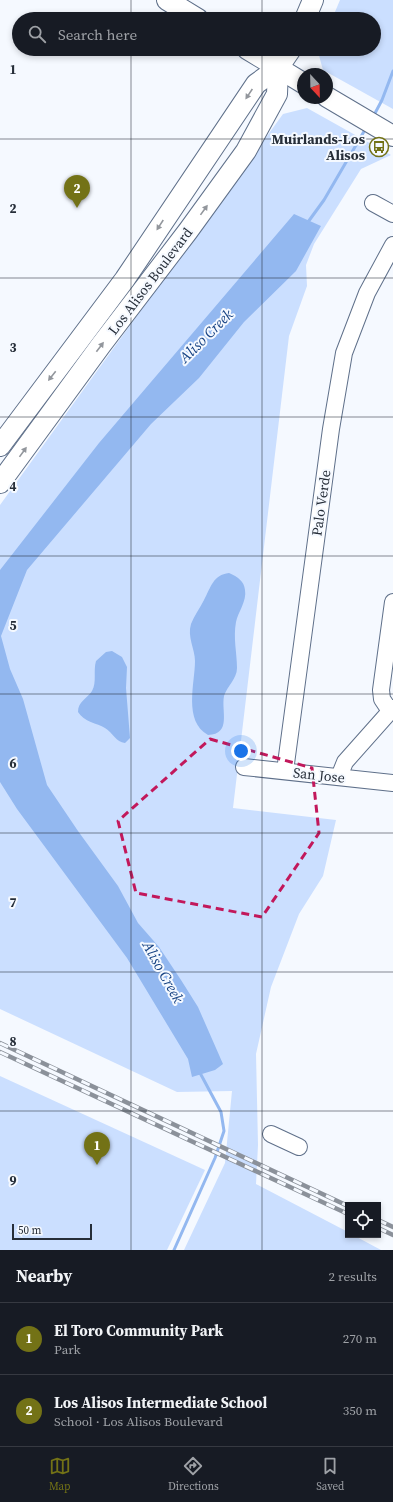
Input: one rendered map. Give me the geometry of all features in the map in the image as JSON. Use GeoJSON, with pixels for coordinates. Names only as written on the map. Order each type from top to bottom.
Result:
{"type":"FeatureCollection","features":[{"type":"Feature","properties":{"kind":"main road"},"geometry":{"type":"LineString","coordinates":[[167,0],[187,12]]}},
{"type":"Feature","properties":{"kind":"main road"},"geometry":{"type":"LineString","coordinates":[[308,12],[313,0]]}},
{"type":"Feature","properties":{"kind":"main road"},"geometry":{"type":"LineString","coordinates":[[258,56],[297,79]]}},
{"type":"Feature","properties":{"kind":"main road","name":"Los Alisos Boulevard"},"geometry":{"type":"LineString","coordinates":[[0,446],[125,279],[256,84],[278,68],[286,56]]}},
{"type":"Feature","properties":{"kind":"main road","name":"Los Alisos Boulevard"},"geometry":{"type":"LineString","coordinates":[[0,483],[246,151],[277,94],[278,68]]}},
{"type":"Feature","properties":{"kind":"main road"},"geometry":{"type":"LineString","coordinates":[[333,101],[388,133]]}},
{"type":"Feature","properties":{"kind":"street"},"geometry":{"type":"LineString","coordinates":[[373,202],[393,214]]}},
{"type":"Feature","properties":{"kind":"street","name":"Palo Verde"},"geometry":{"type":"LineString","coordinates":[[285,772],[331,429],[344,353],[367,293],[393,245]]}},
{"type":"Feature","properties":{"kind":"street"},"geometry":{"type":"LineString","coordinates":[[339,777],[341,769],[346,762],[391,710],[382,699],[381,690],[393,602]]}},
{"type":"Feature","properties":{"kind":"street","name":"San Jose"},"geometry":{"type":"LineString","coordinates":[[244,767],[393,783]]}},
{"type":"Feature","properties":{"kind":"street"},"geometry":{"type":"LineString","coordinates":[[270,1134],[299,1147]]}},
{"type":"Feature","properties":{"kind":"highlighted area"},"geometry":{"type":"Polygon","coordinates":[[[210,739],[312,768],[319,833],[262,917],[136,893],[118,821],[210,739]]]}},
{"type":"Feature","properties":{"kind":"shaded area"},"geometry":{"type":"Polygon","coordinates":[[[340,0],[393,0],[393,109],[333,76],[333,68],[322,68],[319,56],[381,56],[381,12],[335,12],[340,0]]]}},
{"type":"Feature","properties":{"kind":"shaded area"},"geometry":{"type":"Polygon","coordinates":[[[307,108],[391,155],[361,169],[314,244],[306,265],[307,286],[289,336],[233,808],[336,820],[323,876],[299,914],[271,987],[256,1054],[258,1145],[256,1184],[345,1230],[345,1238],[359,1238],[381,1250],[184,1250],[225,1163],[232,1091],[177,1092],[0,1009],[0,505],[283,114],[307,108]]]}},
{"type":"Feature","properties":{"kind":"shaded area"},"geometry":{"type":"Polygon","coordinates":[[[0,1076],[205,1170],[167,1250],[0,1250],[0,1076]]]}},
{"type":"Feature","properties":{"kind":"water"},"geometry":{"type":"Polygon","coordinates":[[[294,214],[321,226],[296,271],[244,322],[199,378],[151,424],[27,570],[1,636],[10,669],[23,699],[47,785],[118,886],[138,923],[159,947],[181,980],[198,1007],[223,1064],[215,1070],[192,1077],[188,1059],[127,958],[17,809],[0,782],[0,570],[99,443],[294,214]]]}},
{"type":"Feature","properties":{"kind":"water"},"geometry":{"type":"Polygon","coordinates":[[[229,573],[240,580],[245,590],[244,602],[237,618],[235,628],[237,672],[224,696],[223,726],[220,731],[215,734],[208,735],[200,729],[195,721],[193,711],[192,701],[195,661],[190,629],[191,624],[213,582],[219,576],[229,573]]]}},
{"type":"Feature","properties":{"kind":"water"},"geometry":{"type":"Polygon","coordinates":[[[112,651],[122,657],[127,667],[126,688],[130,738],[125,743],[119,741],[102,726],[84,718],[78,712],[79,705],[92,691],[95,680],[96,661],[106,652],[112,651]]]}},
{"type":"Feature","properties":{"kind":"waterway","name":"Aliso Creek"},"geometry":{"type":"LineString","coordinates":[[373,117],[382,100],[393,71]]}},
{"type":"Feature","properties":{"kind":"waterway","name":"Aliso Creek"},"geometry":{"type":"LineString","coordinates":[[308,222],[324,200],[366,128]]}},
{"type":"Feature","properties":{"kind":"waterway","name":"Aliso Creek"},"geometry":{"type":"LineString","coordinates":[[174,1250],[215,1158],[224,1131],[221,1112],[199,1071]]}},
{"type":"Feature","properties":{"kind":"railway"},"geometry":{"type":"LineString","coordinates":[[0,1043],[345,1205]]}},
{"type":"Feature","properties":{"kind":"railway"},"geometry":{"type":"LineString","coordinates":[[0,1052],[345,1213]]}},
{"type":"Feature","properties":{"kind":"railway"},"geometry":{"type":"LineString","coordinates":[[381,1221],[393,1227]]}},
{"type":"Feature","properties":{"kind":"railway"},"geometry":{"type":"LineString","coordinates":[[381,1229],[393,1235]]}},
{"type":"Feature","properties":{"kind":"place","name":"Muirlands-Los Alisos"},"geometry":{"type":"Point","coordinates":[379,147]}},
{"type":"Feature","properties":{"kind":"place","name":"Los Alisos Intermediate School"},"geometry":{"type":"Point","coordinates":[77,208]}},
{"type":"Feature","properties":{"kind":"place","name":"El Toro Community Park"},"geometry":{"type":"Point","coordinates":[97,1165]}}]}
